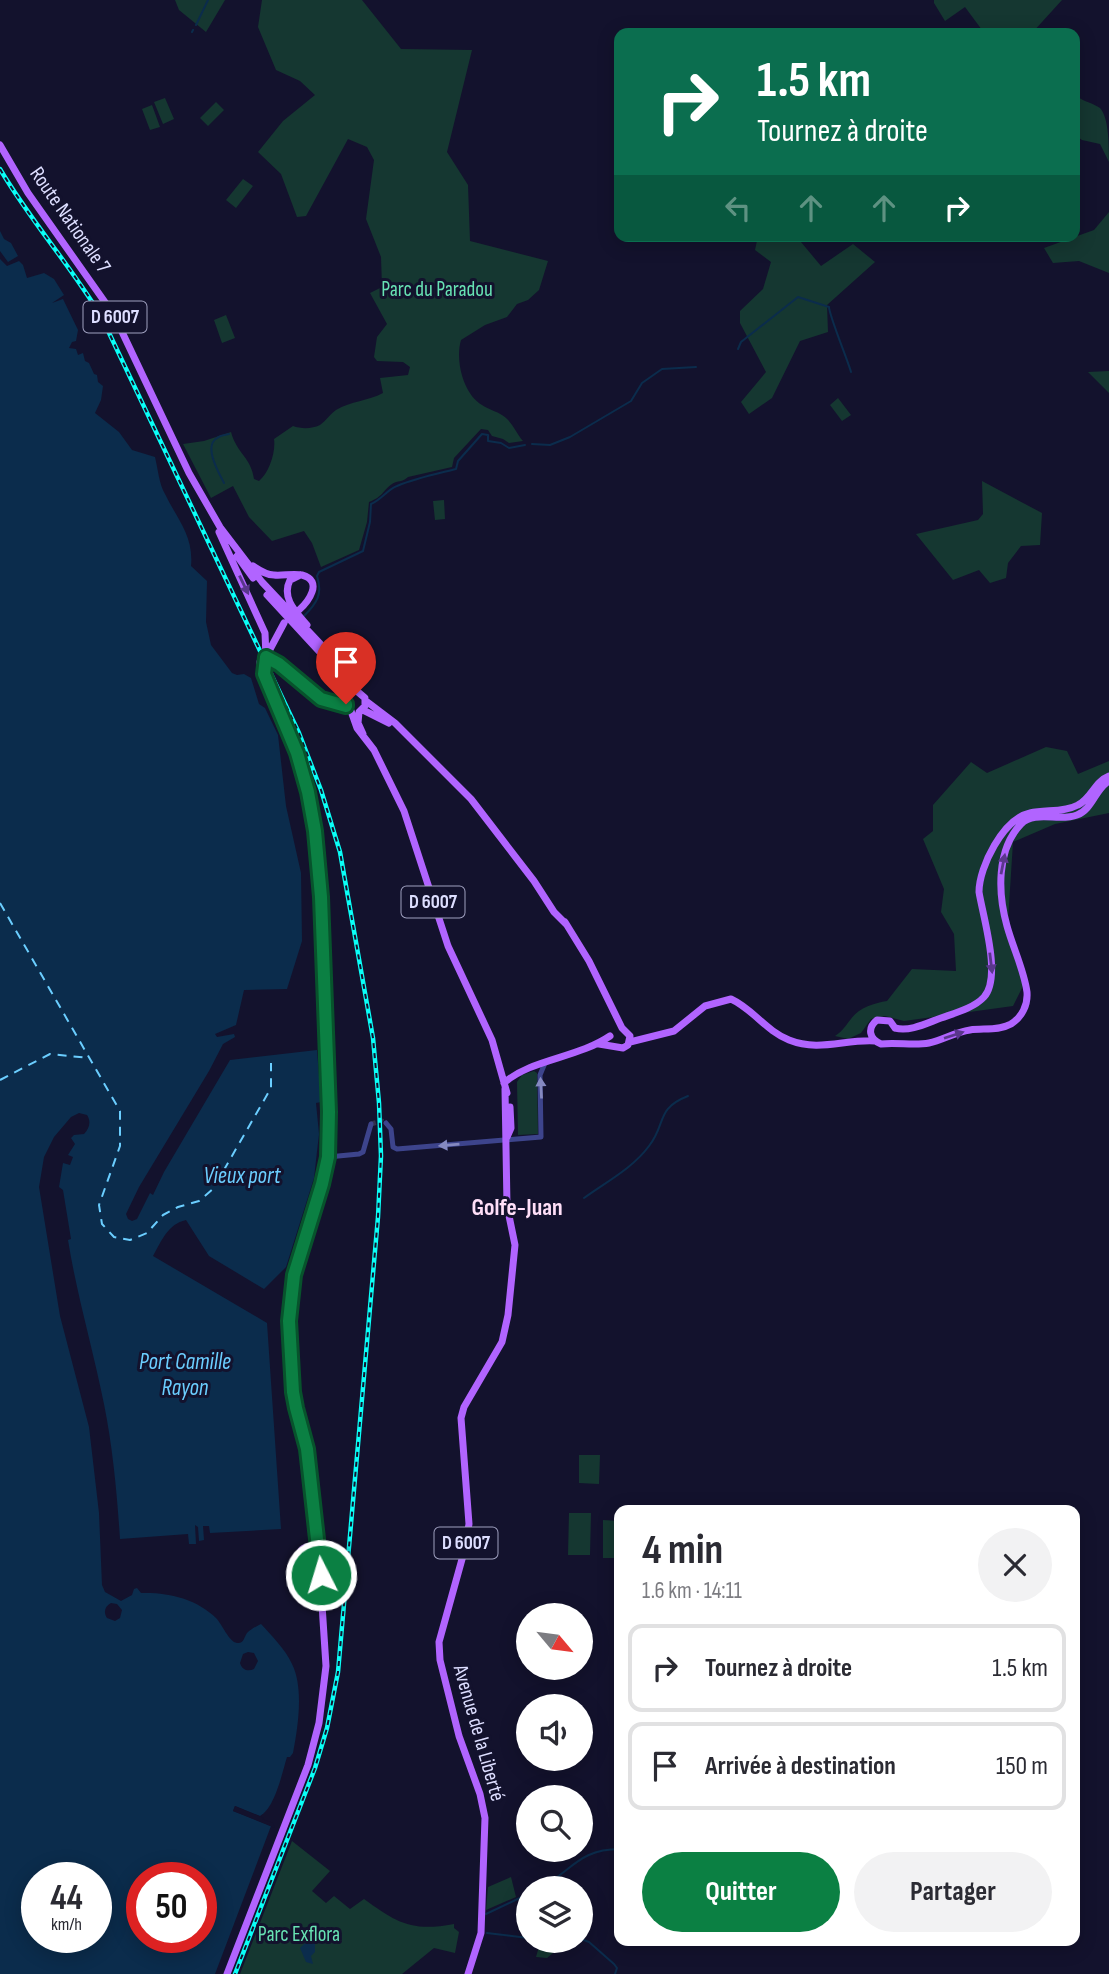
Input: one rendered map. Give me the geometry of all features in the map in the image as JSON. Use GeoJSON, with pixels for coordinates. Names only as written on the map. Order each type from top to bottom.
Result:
{"type":"FeatureCollection","features":[{"type":"Feature","properties":{"kind":"main road","name":"Route Nationale 7"},"geometry":{"type":"LineString","coordinates":[[0,145],[28,193],[114,314],[219,531]]}},
{"type":"Feature","properties":{"kind":"main road","name":"D 6007"},"geometry":{"type":"LineString","coordinates":[[0,150],[26,194],[112,316],[204,504],[247,562],[290,614],[334,658],[358,692]]}},
{"type":"Feature","properties":{"kind":"main road","name":"D 6007"},"geometry":{"type":"LineString","coordinates":[[219,531],[286,618],[332,665],[347,687],[349,695]]}},
{"type":"Feature","properties":{"kind":"main road"},"geometry":{"type":"LineString","coordinates":[[219,531],[265,633],[264,674],[297,753],[315,831],[322,916],[329,1112],[328,1157],[322,1184],[287,1300],[296,1408],[307,1449],[316,1544],[320,1555],[318,1560],[326,1665],[319,1723],[293,1805],[227,1974]]}},
{"type":"Feature","properties":{"kind":"main road"},"geometry":{"type":"LineString","coordinates":[[247,562],[269,575],[300,575],[311,581],[312,596],[299,610]]}},
{"type":"Feature","properties":{"kind":"main road"},"geometry":{"type":"LineString","coordinates":[[300,575],[288,584],[288,599],[293,609],[334,658]]}},
{"type":"Feature","properties":{"kind":"main road"},"geometry":{"type":"LineString","coordinates":[[266,651],[321,699],[384,719],[401,731]]}},
{"type":"Feature","properties":{"kind":"main road"},"geometry":{"type":"LineString","coordinates":[[355,710],[349,695],[358,692],[471,799],[558,910],[589,961],[630,1039]]}},
{"type":"Feature","properties":{"kind":"main road"},"geometry":{"type":"LineString","coordinates":[[355,710],[366,701]]}},
{"type":"Feature","properties":{"kind":"main road","name":"Avenue de la Liberté"},"geometry":{"type":"LineString","coordinates":[[355,710],[363,734],[374,750],[404,811],[448,946],[492,1040],[510,1100],[511,1128],[506,1139],[508,1206],[515,1245],[508,1315],[502,1342],[462,1413],[461,1432],[469,1524],[466,1546],[439,1642],[440,1660],[454,1719],[481,1795],[485,1818],[482,1929],[468,1974]]}},
{"type":"Feature","properties":{"kind":"main road"},"geometry":{"type":"LineString","coordinates":[[895,1028],[925,1024],[983,999],[990,988],[993,972],[979,892],[979,879],[985,862],[1014,821],[1030,813],[1067,809],[1081,804],[1101,779],[1109,778]]}},
{"type":"Feature","properties":{"kind":"main road"},"geometry":{"type":"LineString","coordinates":[[888,1043],[894,1037],[895,1028],[890,1021],[877,1020],[872,1026],[873,1038],[881,1044],[926,1044],[958,1032],[1009,1026],[1018,1018],[1026,1007],[1027,990],[1004,914],[1001,871],[1009,844],[1021,824],[1031,818],[1080,814],[1090,805],[1109,778]]}},
{"type":"Feature","properties":{"kind":"main road"},"geometry":{"type":"LineString","coordinates":[[598,1044],[622,1049],[630,1039],[652,1037],[678,1028],[705,1006],[731,999],[746,1007],[788,1040],[809,1045],[832,1045],[873,1038]]}},
{"type":"Feature","properties":{"kind":"main road"},"geometry":{"type":"LineString","coordinates":[[613,1046],[611,1035],[614,1012]]}},
{"type":"Feature","properties":{"kind":"main road"},"geometry":{"type":"LineString","coordinates":[[501,1072],[505,1075],[514,1074],[598,1044],[616,1029],[622,1028]]}},
{"type":"Feature","properties":{"kind":"main road"},"geometry":{"type":"LineString","coordinates":[[505,1086],[514,1074]]}},
{"type":"Feature","properties":{"kind":"main road"},"geometry":{"type":"LineString","coordinates":[[316,1544],[306,1546],[301,1552],[302,1561],[321,1575]]}},
{"type":"Feature","properties":{"kind":"main road"},"geometry":{"type":"LineString","coordinates":[[308,1565],[318,1560]]}},
{"type":"Feature","properties":{"kind":"street"},"geometry":{"type":"LineString","coordinates":[[386,1122],[391,1129],[393,1147],[400,1149],[541,1137],[540,1075],[545,1063]]}},
{"type":"Feature","properties":{"kind":"street"},"geometry":{"type":"LineString","coordinates":[[328,1157],[363,1152],[371,1124]]}},
{"type":"Feature","properties":{"kind":"green space"},"geometry":{"type":"Polygon","coordinates":[[[175,0],[225,0],[206,32],[179,10],[175,0]]]}},
{"type":"Feature","properties":{"kind":"green space","name":"Parc du Paradou"},"geometry":{"type":"Polygon","coordinates":[[[262,0],[362,0],[401,49],[472,50],[447,152],[468,185],[470,241],[548,261],[539,290],[528,300],[517,304],[507,317],[485,325],[461,340],[459,348],[462,376],[470,393],[482,405],[506,418],[523,441],[509,443],[492,436],[488,430],[481,429],[454,458],[452,467],[408,477],[392,484],[378,498],[369,502],[367,522],[359,550],[321,567],[312,543],[304,531],[272,541],[249,517],[233,486],[211,498],[183,444],[204,441],[231,432],[250,465],[254,479],[259,481],[271,462],[274,439],[293,426],[306,428],[320,425],[342,407],[383,393],[380,378],[408,375],[410,367],[403,362],[377,361],[374,357],[377,337],[387,324],[370,293],[382,287],[381,257],[366,219],[374,160],[367,147],[348,139],[306,216],[297,217],[281,174],[258,152],[283,121],[315,95],[300,81],[276,70],[258,27],[262,0]]]}},
{"type":"Feature","properties":{"kind":"green space"},"geometry":{"type":"Polygon","coordinates":[[[934,0],[1062,0],[1037,28],[981,28],[965,7],[945,21],[934,0]]]}},
{"type":"Feature","properties":{"kind":"green space"},"geometry":{"type":"Polygon","coordinates":[[[165,98],[174,119],[163,124],[154,102],[165,98]]]}},
{"type":"Feature","properties":{"kind":"green space"},"geometry":{"type":"Polygon","coordinates":[[[1080,98],[1103,112],[1108,132],[1109,162],[1100,144],[1082,140],[1080,98]]]}},
{"type":"Feature","properties":{"kind":"green space"},"geometry":{"type":"Polygon","coordinates":[[[216,102],[224,110],[208,126],[200,118],[216,102]]]}},
{"type":"Feature","properties":{"kind":"green space"},"geometry":{"type":"Polygon","coordinates":[[[152,105],[160,127],[150,130],[142,109],[152,105]]]}},
{"type":"Feature","properties":{"kind":"green space"},"geometry":{"type":"Polygon","coordinates":[[[243,179],[253,186],[236,208],[226,200],[243,179]]]}},
{"type":"Feature","properties":{"kind":"green space"},"geometry":{"type":"Polygon","coordinates":[[[1109,212],[1109,273],[1079,261],[1053,263],[1044,248],[1061,242],[1080,242],[1080,235],[1094,230],[1109,212]]]}},
{"type":"Feature","properties":{"kind":"green space"},"geometry":{"type":"Polygon","coordinates":[[[757,242],[801,242],[821,266],[853,244],[875,262],[827,305],[828,332],[800,341],[772,398],[749,414],[741,402],[766,372],[740,323],[740,311],[763,289],[771,262],[755,250],[757,242]]]}},
{"type":"Feature","properties":{"kind":"green space"},"geometry":{"type":"Polygon","coordinates":[[[226,315],[235,338],[222,343],[214,320],[226,315]]]}},
{"type":"Feature","properties":{"kind":"green space"},"geometry":{"type":"Polygon","coordinates":[[[1109,371],[1109,393],[1088,372],[1109,371]]]}},
{"type":"Feature","properties":{"kind":"green space"},"geometry":{"type":"Polygon","coordinates":[[[838,398],[851,415],[842,421],[830,405],[838,398]]]}},
{"type":"Feature","properties":{"kind":"green space"},"geometry":{"type":"Polygon","coordinates":[[[982,481],[1042,513],[1040,545],[1021,546],[1008,563],[1006,578],[990,583],[979,570],[953,580],[916,534],[978,520],[983,514],[982,481]]]}},
{"type":"Feature","properties":{"kind":"green space"},"geometry":{"type":"Polygon","coordinates":[[[444,500],[445,519],[435,520],[433,501],[444,500]]]}},
{"type":"Feature","properties":{"kind":"green space"},"geometry":{"type":"Polygon","coordinates":[[[1046,747],[1067,751],[1078,774],[1109,761],[1109,813],[1055,824],[1013,842],[1008,921],[1023,986],[1013,1006],[904,1021],[885,1016],[871,1019],[861,1033],[848,1039],[835,1036],[862,1009],[887,1001],[912,969],[956,971],[954,934],[941,912],[944,889],[923,839],[933,831],[933,805],[971,762],[987,773],[1046,747]]]}},
{"type":"Feature","properties":{"kind":"green space"},"geometry":{"type":"Polygon","coordinates":[[[534,1071],[537,1073],[538,1134],[518,1135],[517,1082],[522,1075],[534,1071]]]}},
{"type":"Feature","properties":{"kind":"green space"},"geometry":{"type":"Polygon","coordinates":[[[579,1455],[600,1455],[599,1484],[579,1483],[579,1455]]]}},
{"type":"Feature","properties":{"kind":"green space"},"geometry":{"type":"Polygon","coordinates":[[[569,1513],[591,1513],[590,1555],[568,1555],[569,1513]]]}},
{"type":"Feature","properties":{"kind":"green space"},"geometry":{"type":"Polygon","coordinates":[[[603,1520],[614,1521],[614,1558],[603,1558],[603,1520]]]}},
{"type":"Feature","properties":{"kind":"green space","name":"Parc Exflora"},"geometry":{"type":"Polygon","coordinates":[[[292,1841],[330,1871],[312,1891],[326,1903],[334,1896],[350,1909],[364,1899],[406,1924],[427,1927],[454,1924],[454,1928],[459,1932],[455,1953],[434,1948],[402,1974],[240,1974],[292,1841]]]}},
{"type":"Feature","properties":{"kind":"green space"},"geometry":{"type":"Polygon","coordinates":[[[511,1877],[516,1897],[486,1910],[488,1887],[511,1877]]]}},
{"type":"Feature","properties":{"kind":"green space"},"geometry":{"type":"Polygon","coordinates":[[[537,1953],[553,1953],[547,1958],[536,1957],[537,1953]]]}},
{"type":"Feature","properties":{"kind":"water"},"geometry":{"type":"Polygon","coordinates":[[[0,231],[18,256],[8,262],[0,251],[0,231]]]}},
{"type":"Feature","properties":{"kind":"water"},"geometry":{"type":"Polygon","coordinates":[[[0,259],[7,266],[19,261],[27,278],[44,273],[54,279],[64,295],[52,303],[63,299],[78,330],[76,341],[72,342],[69,348],[76,349],[78,355],[83,353],[85,361],[103,386],[95,413],[119,432],[132,450],[155,457],[163,490],[184,528],[190,546],[191,566],[207,581],[206,622],[211,645],[232,673],[251,678],[259,704],[265,708],[278,735],[286,806],[301,873],[302,941],[287,989],[244,990],[236,1025],[215,1034],[217,1037],[234,1034],[235,1037],[223,1044],[126,1214],[132,1221],[137,1219],[230,1060],[317,1050],[321,1102],[316,1103],[319,1134],[314,1178],[286,1267],[264,1289],[209,1256],[186,1220],[170,1229],[153,1256],[267,1323],[281,1529],[210,1533],[209,1526],[203,1526],[204,1540],[199,1541],[198,1527],[195,1525],[196,1544],[189,1544],[188,1534],[120,1539],[107,1421],[68,1240],[71,1239],[63,1190],[59,1187],[63,1163],[70,1165],[73,1157],[68,1155],[75,1144],[71,1138],[86,1132],[89,1124],[87,1115],[79,1113],[71,1117],[54,1137],[44,1157],[39,1187],[60,1316],[89,1427],[99,1513],[102,1585],[105,1592],[121,1601],[132,1595],[137,1588],[141,1593],[172,1595],[191,1601],[216,1618],[228,1636],[237,1643],[261,1624],[282,1648],[296,1674],[299,1708],[293,1753],[287,1757],[270,1806],[260,1816],[235,1806],[233,1811],[271,1826],[215,1974],[0,1974],[0,259]],[[111,1603],[105,1609],[106,1616],[115,1621],[120,1618],[122,1610],[117,1604],[111,1603]],[[254,1653],[243,1654],[240,1663],[247,1670],[254,1669],[258,1661],[254,1653]]]}},
{"type":"Feature","properties":{"kind":"water"},"geometry":{"type":"Polygon","coordinates":[[[298,1929],[315,1934],[315,1952],[311,1956],[313,1964],[306,1962],[300,1948],[308,1940],[306,1934],[301,1930],[291,1938],[298,1929]]]}},
{"type":"Feature","properties":{"kind":"pier"},"geometry":{"type":"Polygon","coordinates":[[[235,1806],[264,1818],[262,1819],[273,1823],[275,1828],[233,1811],[235,1806]]]}},
{"type":"Feature","properties":{"kind":"waterway"},"geometry":{"type":"LineString","coordinates":[[196,25],[208,0]]}},
{"type":"Feature","properties":{"kind":"waterway"},"geometry":{"type":"LineString","coordinates":[[738,349],[741,342],[798,297],[829,307],[851,372]]}},
{"type":"Feature","properties":{"kind":"waterway"},"geometry":{"type":"LineString","coordinates":[[532,444],[550,445],[570,437],[631,401],[642,383],[662,369],[696,367]]}},
{"type":"Feature","properties":{"kind":"waterway"},"geometry":{"type":"LineString","coordinates":[[224,483],[213,460],[211,447],[218,437],[229,434]]}},
{"type":"Feature","properties":{"kind":"waterway"},"geometry":{"type":"LineString","coordinates":[[304,616],[318,598],[319,572],[363,551],[371,504],[397,486],[456,469],[458,461],[482,434],[488,435],[488,441],[501,443],[509,448],[525,445]]}},
{"type":"Feature","properties":{"kind":"waterway"},"geometry":{"type":"LineString","coordinates":[[584,1198],[643,1154],[654,1138],[666,1111],[688,1096]]}},
{"type":"Feature","properties":{"kind":"waterway"},"geometry":{"type":"LineString","coordinates":[[558,1876],[585,1857],[614,1849]]}},
{"type":"Feature","properties":{"kind":"waterway"},"geometry":{"type":"LineString","coordinates":[[486,1914],[516,1900]]}},
{"type":"Feature","properties":{"kind":"waterway"},"geometry":{"type":"LineString","coordinates":[[487,1933],[516,1937]]}},
{"type":"Feature","properties":{"kind":"waterway"},"geometry":{"type":"LineString","coordinates":[[593,1946],[614,1964],[617,1968],[615,1974]]}},
{"type":"Feature","properties":{"kind":"ferry route"},"geometry":{"type":"LineString","coordinates":[[0,903],[120,1111],[120,1146],[99,1205],[102,1224],[114,1237],[130,1240],[147,1233],[163,1215],[199,1201],[213,1189],[271,1088],[271,1063]]}},
{"type":"Feature","properties":{"kind":"ferry route"},"geometry":{"type":"LineString","coordinates":[[0,1080],[50,1054],[89,1058]]}},
{"type":"Feature","properties":{"kind":"tunnel"},"geometry":{"type":"LineString","coordinates":[[371,1124],[382,1121],[386,1123]]}},
{"type":"Feature","properties":{"kind":"railway"},"geometry":{"type":"LineString","coordinates":[[0,169],[101,316],[299,733],[321,790],[340,852],[373,1038],[381,1156],[378,1217],[338,1672],[327,1728],[315,1768],[235,1974]]}},
{"type":"Feature","properties":{"kind":"district","name":"Golfe-Juan"},"geometry":{"type":"Point","coordinates":[517,1207]}},
{"type":"Feature","properties":{"kind":"route"},"geometry":{"type":"LineString","coordinates":[[321,1575],[307,1449],[293,1392],[289,1321],[294,1275],[328,1157],[329,1112],[321,897],[315,831],[308,792],[297,753],[264,674],[266,657],[279,664],[326,702],[346,704]]}},
{"type":"Feature","properties":{"kind":"water label","name":"Vieux port"},"geometry":{"type":"Point","coordinates":[242,1176]}},
{"type":"Feature","properties":{"kind":"water label","name":"Port Camille Rayon"},"geometry":{"type":"Point","coordinates":[185,1375]}}]}
